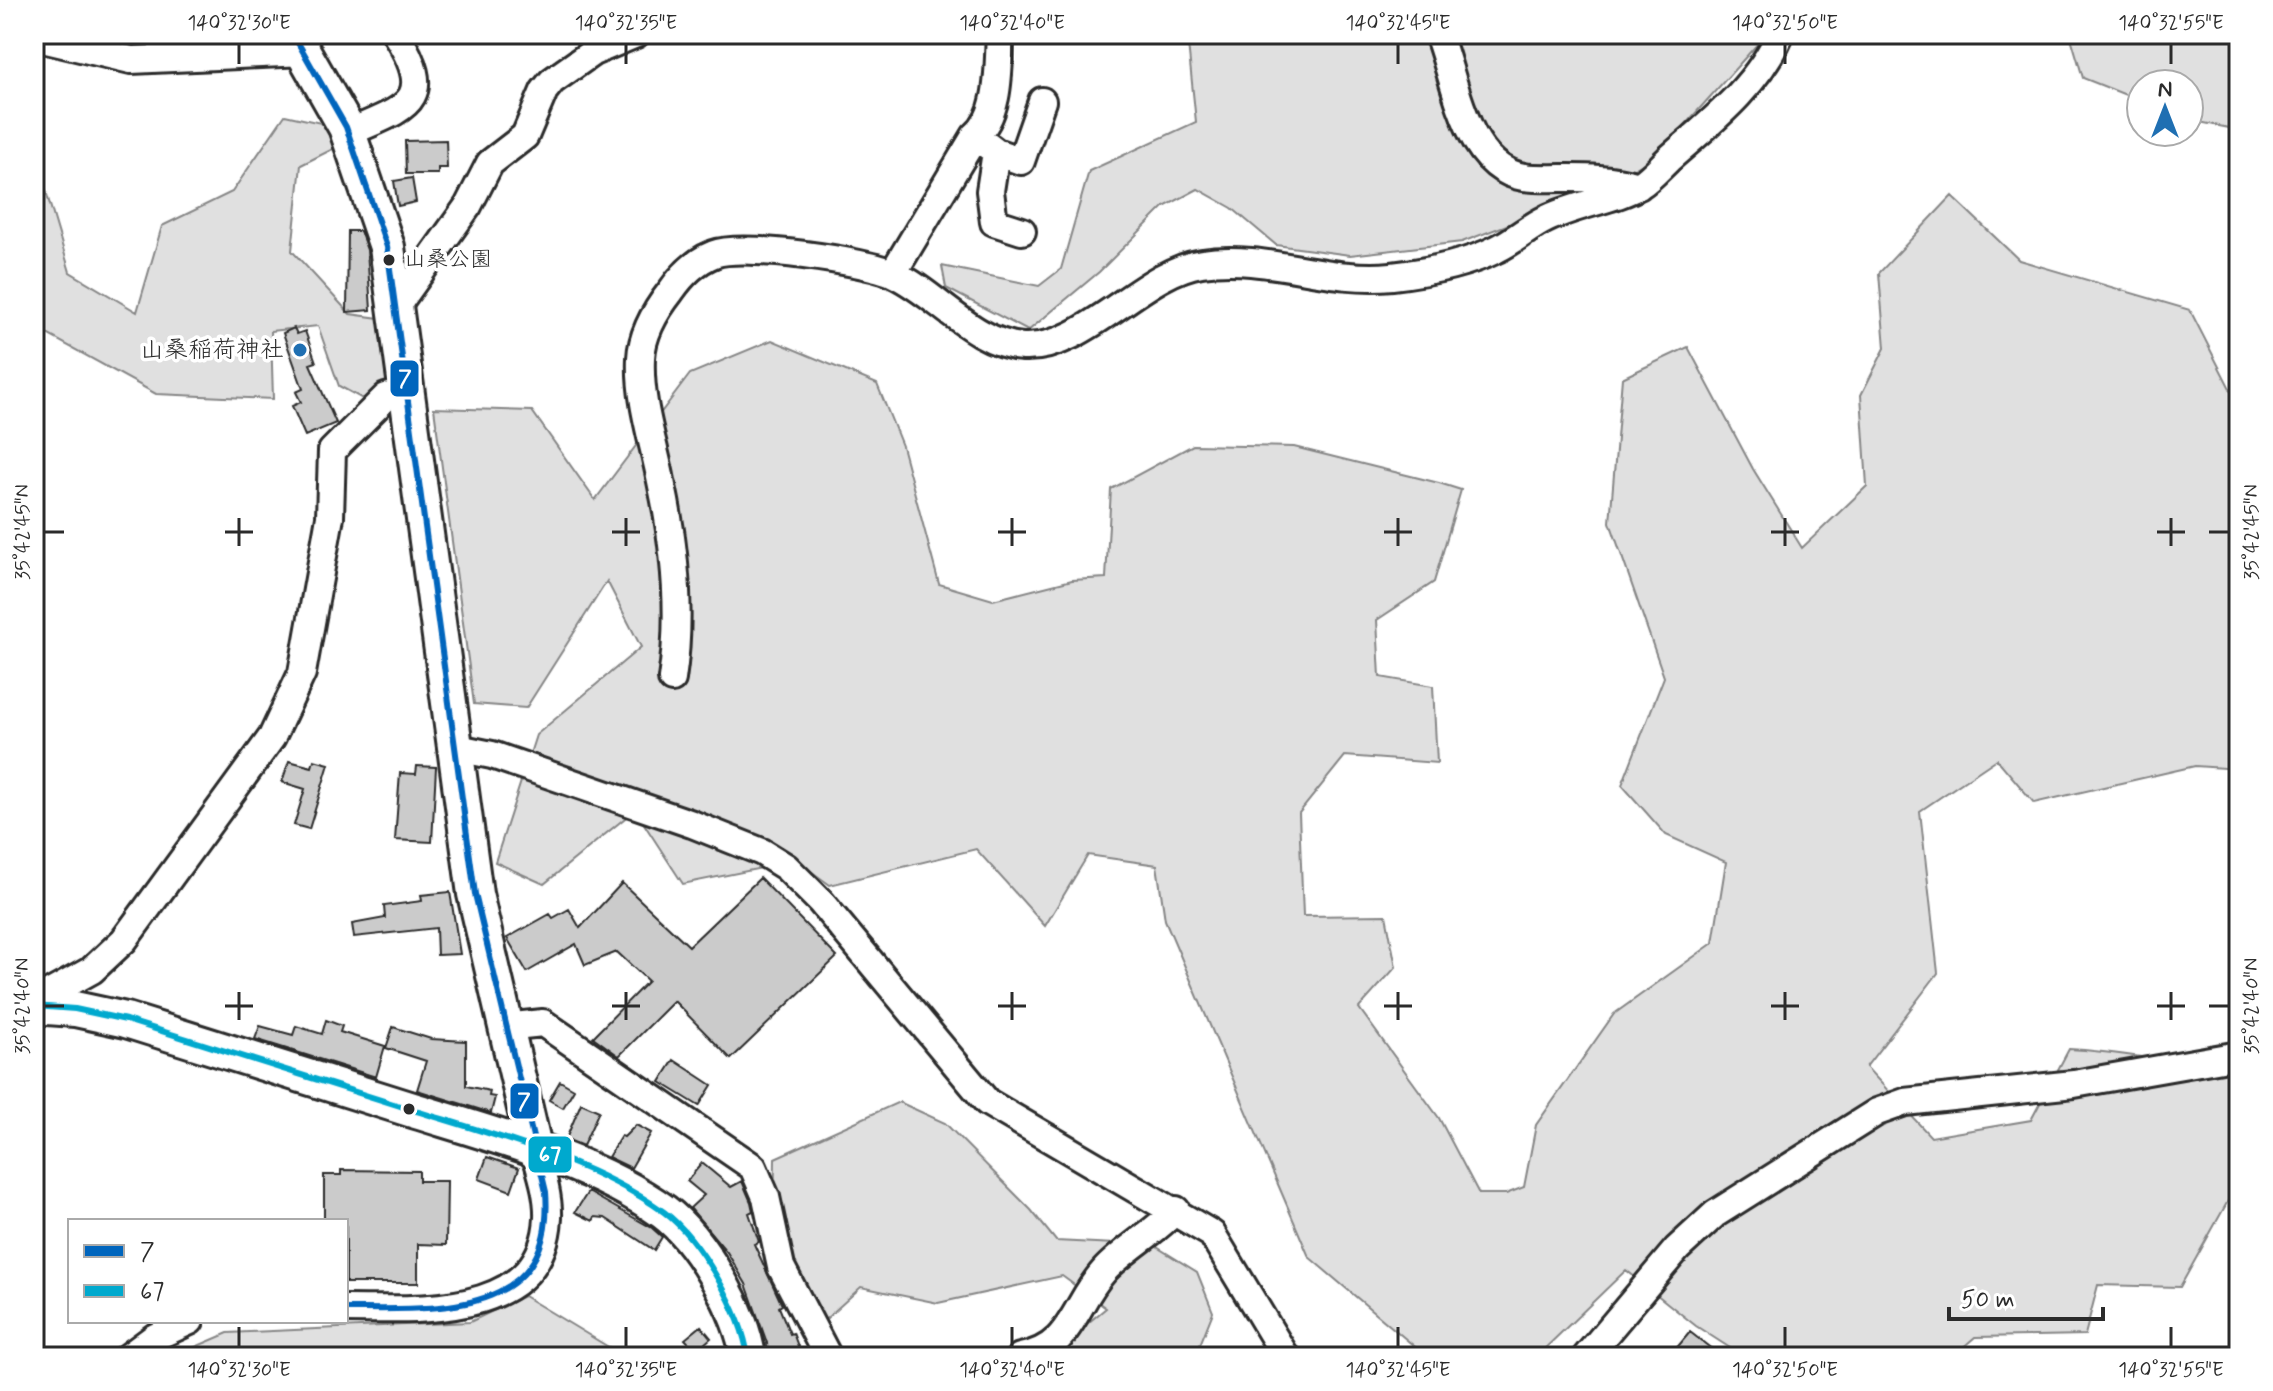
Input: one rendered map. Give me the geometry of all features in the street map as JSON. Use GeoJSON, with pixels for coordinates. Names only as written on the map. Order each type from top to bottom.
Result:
{"type":"FeatureCollection","features":[{"type":"Feature","properties":{"kind":"main road"},"geometry":{"type":"LineString","coordinates":[[299,43],[348,133],[387,247],[398,304],[475,894],[535,1151]]}},
{"type":"Feature","properties":{"kind":"main road"},"geometry":{"type":"LineString","coordinates":[[34,1004],[126,1020],[535,1151],[620,1186],[681,1227],[720,1285],[739,1324],[748,1357]]}},
{"type":"Feature","properties":{"kind":"street"},"geometry":{"type":"LineString","coordinates":[[348,133],[406,108],[415,95],[413,76],[396,34]]}},
{"type":"Feature","properties":{"kind":"street"},"geometry":{"type":"LineString","coordinates":[[398,304],[468,206],[490,163],[525,136],[544,91],[552,81],[593,52],[636,34]]}},
{"type":"Feature","properties":{"kind":"street"},"geometry":{"type":"LineString","coordinates":[[893,273],[975,136],[985,128],[998,81],[1000,34]]}},
{"type":"Feature","properties":{"kind":"street"},"geometry":{"type":"LineString","coordinates":[[1438,34],[1468,130],[1497,168],[1529,178],[1609,177],[1639,186]]}},
{"type":"Feature","properties":{"kind":"street"},"geometry":{"type":"LineString","coordinates":[[672,679],[678,639],[673,556],[641,384],[641,355],[657,312],[672,290],[700,260],[734,249],[867,265],[893,273],[1003,344],[1045,345],[1169,276],[1202,263],[1254,264],[1339,277],[1393,276],[1447,266],[1498,249],[1544,219],[1639,186],[1721,113],[1771,56],[1780,34]]}},
{"type":"Feature","properties":{"kind":"street"},"geometry":{"type":"LineString","coordinates":[[34,37],[131,60],[299,43]]}},
{"type":"Feature","properties":{"kind":"street"},"geometry":{"type":"LineString","coordinates":[[975,136],[996,152],[1021,161],[1042,101]]}},
{"type":"Feature","properties":{"kind":"street"},"geometry":{"type":"LineString","coordinates":[[996,152],[990,191],[994,222],[1022,231]]}},
{"type":"Feature","properties":{"kind":"street"},"geometry":{"type":"LineString","coordinates":[[34,1004],[92,970],[124,940],[272,737],[302,673],[330,517],[332,451],[386,397],[408,391]]}},
{"type":"Feature","properties":{"kind":"street"},"geometry":{"type":"LineString","coordinates":[[457,748],[492,755],[692,824],[762,852],[786,867],[820,901],[987,1102],[1176,1210],[1212,1234],[1286,1357]]}},
{"type":"Feature","properties":{"kind":"street"},"geometry":{"type":"LineString","coordinates":[[504,1027],[543,1023],[753,1167],[766,1197],[781,1267],[828,1357]]}},
{"type":"Feature","properties":{"kind":"street"},"geometry":{"type":"LineString","coordinates":[[1586,1357],[1677,1249],[1715,1214],[1877,1112],[1905,1102],[2074,1084],[2239,1055]]}},
{"type":"Feature","properties":{"kind":"street"},"geometry":{"type":"LineString","coordinates":[[348,1309],[444,1309],[473,1304],[516,1280],[531,1265],[546,1231],[546,1192],[535,1151]]}},
{"type":"Feature","properties":{"kind":"street"},"geometry":{"type":"LineString","coordinates":[[1020,1357],[1037,1354],[1057,1342],[1104,1271],[1154,1233],[1176,1210]]}},
{"type":"Feature","properties":{"kind":"street"},"geometry":{"type":"LineString","coordinates":[[128,1357],[155,1337],[186,1323]]}},
{"type":"Feature","properties":{"kind":"shaded area"},"geometry":{"type":"Polygon","coordinates":[[[1187,34],[1762,34],[1761,40],[1659,154],[1599,190],[1462,242],[1350,255],[1276,245],[1232,208],[1198,189],[1164,207],[1099,272],[1028,331],[946,288],[942,266],[1039,286],[1061,269],[1089,171],[1196,122],[1187,34]]]}},
{"type":"Feature","properties":{"kind":"shaded area"},"geometry":{"type":"Polygon","coordinates":[[[2070,34],[2239,34],[2239,130],[2205,123],[2205,68],[2125,68],[2125,95],[2083,78],[2070,34]]]}},
{"type":"Feature","properties":{"kind":"shaded area"},"geometry":{"type":"Polygon","coordinates":[[[285,115],[330,125],[335,148],[301,165],[292,251],[350,314],[379,318],[396,380],[363,399],[339,386],[318,326],[271,331],[273,399],[156,394],[34,327],[34,151],[70,272],[137,312],[162,226],[232,192],[285,115]]]}},
{"type":"Feature","properties":{"kind":"shaded area"},"geometry":{"type":"Polygon","coordinates":[[[1952,196],[2019,260],[2190,310],[2239,406],[2239,769],[2195,766],[2034,803],[1997,759],[1920,811],[1938,973],[1866,1067],[1931,1137],[2031,1120],[2069,1049],[2239,1068],[2239,1201],[2228,1201],[2180,1287],[2098,1285],[2085,1335],[1975,1337],[1952,1357],[1744,1357],[1696,1326],[1626,1270],[1536,1357],[1427,1357],[1309,1257],[1165,920],[1157,865],[1088,855],[1045,926],[976,849],[830,885],[797,861],[683,884],[635,810],[544,884],[495,862],[536,735],[641,647],[607,581],[526,708],[474,704],[434,408],[532,411],[595,500],[690,374],[772,340],[877,384],[902,446],[939,584],[993,600],[1072,580],[1106,578],[1111,489],[1193,445],[1294,447],[1439,483],[1461,490],[1434,582],[1377,620],[1380,677],[1433,686],[1437,763],[1345,756],[1299,813],[1303,916],[1386,915],[1396,967],[1359,1008],[1439,1118],[1479,1194],[1506,1194],[1524,1187],[1536,1125],[1614,1014],[1713,943],[1726,862],[1666,835],[1622,785],[1664,677],[1610,522],[1622,378],[1688,347],[1753,469],[1802,548],[1867,486],[1861,395],[1885,348],[1879,273],[1952,196]]]}},
{"type":"Feature","properties":{"kind":"shaded area"},"geometry":{"type":"Polygon","coordinates":[[[899,1102],[945,1123],[1031,1210],[1056,1241],[1155,1246],[1197,1272],[1213,1312],[1195,1357],[1047,1357],[1106,1308],[1062,1276],[938,1303],[861,1287],[817,1327],[774,1230],[775,1158],[899,1102]]]}},
{"type":"Feature","properties":{"kind":"shaded area"},"geometry":{"type":"Polygon","coordinates":[[[524,1296],[625,1357],[172,1357],[228,1333],[470,1322],[524,1296]]]}},
{"type":"Feature","properties":{"kind":"building"},"geometry":{"type":"Polygon","coordinates":[[[446,140],[447,168],[438,168],[438,174],[406,174],[405,141],[446,140]]]}},
{"type":"Feature","properties":{"kind":"building"},"geometry":{"type":"Polygon","coordinates":[[[412,178],[416,202],[398,206],[394,181],[412,178]]]}},
{"type":"Feature","properties":{"kind":"building"},"geometry":{"type":"Polygon","coordinates":[[[348,231],[360,231],[367,250],[371,310],[347,312],[348,231]]]}},
{"type":"Feature","properties":{"kind":"building"},"geometry":{"type":"Polygon","coordinates":[[[294,328],[297,334],[305,331],[316,362],[310,364],[336,423],[305,436],[292,406],[301,402],[296,392],[303,389],[283,333],[294,328]]]}},
{"type":"Feature","properties":{"kind":"building"},"geometry":{"type":"Polygon","coordinates":[[[314,760],[329,764],[309,829],[294,825],[305,789],[282,782],[289,761],[312,767],[314,760]]]}},
{"type":"Feature","properties":{"kind":"building"},"geometry":{"type":"Polygon","coordinates":[[[417,766],[436,767],[432,842],[395,840],[400,773],[416,774],[417,766]]]}},
{"type":"Feature","properties":{"kind":"building"},"geometry":{"type":"Polygon","coordinates":[[[760,878],[837,957],[731,1059],[674,1001],[619,1056],[593,1037],[648,981],[617,952],[585,965],[576,944],[527,972],[507,938],[550,914],[553,918],[569,909],[580,928],[622,883],[689,946],[760,878]]]}},
{"type":"Feature","properties":{"kind":"building"},"geometry":{"type":"Polygon","coordinates":[[[450,892],[460,954],[437,955],[436,928],[354,937],[352,924],[385,918],[384,906],[422,901],[421,895],[450,892]]]}},
{"type":"Feature","properties":{"kind":"building"},"geometry":{"type":"Polygon","coordinates":[[[326,1020],[342,1026],[340,1032],[385,1046],[376,1077],[255,1039],[260,1026],[293,1035],[296,1026],[322,1034],[326,1020]]]}},
{"type":"Feature","properties":{"kind":"building"},"geometry":{"type":"Polygon","coordinates":[[[393,1027],[431,1039],[466,1041],[466,1086],[490,1091],[489,1096],[495,1097],[491,1113],[417,1090],[426,1061],[386,1048],[393,1027]]]}},
{"type":"Feature","properties":{"kind":"building"},"geometry":{"type":"Polygon","coordinates":[[[674,1060],[712,1085],[699,1106],[660,1082],[674,1060]]]}},
{"type":"Feature","properties":{"kind":"building"},"geometry":{"type":"Polygon","coordinates":[[[560,1081],[574,1089],[563,1108],[549,1100],[560,1081]]]}},
{"type":"Feature","properties":{"kind":"building"},"geometry":{"type":"Polygon","coordinates":[[[581,1103],[599,1111],[583,1146],[566,1139],[581,1103]]]}},
{"type":"Feature","properties":{"kind":"building"},"geometry":{"type":"Polygon","coordinates":[[[636,1125],[651,1133],[631,1168],[608,1157],[621,1136],[624,1137],[636,1125]]]}},
{"type":"Feature","properties":{"kind":"building"},"geometry":{"type":"Polygon","coordinates":[[[487,1157],[519,1168],[511,1191],[479,1179],[487,1157]]]}},
{"type":"Feature","properties":{"kind":"building"},"geometry":{"type":"Polygon","coordinates":[[[702,1163],[731,1187],[742,1181],[751,1202],[753,1211],[749,1213],[759,1242],[754,1244],[799,1349],[768,1357],[767,1343],[746,1284],[727,1252],[690,1208],[704,1195],[687,1181],[702,1163]]]}},
{"type":"Feature","properties":{"kind":"building"},"geometry":{"type":"Polygon","coordinates":[[[341,1170],[419,1171],[419,1181],[447,1181],[446,1245],[418,1244],[418,1283],[348,1283],[348,1219],[324,1219],[324,1175],[341,1175],[341,1170]]]}},
{"type":"Feature","properties":{"kind":"building"},"geometry":{"type":"Polygon","coordinates":[[[588,1192],[652,1228],[662,1237],[654,1250],[605,1218],[595,1217],[593,1221],[575,1212],[588,1192]]]}},
{"type":"Feature","properties":{"kind":"building"},"geometry":{"type":"Polygon","coordinates":[[[701,1326],[711,1338],[696,1351],[685,1339],[701,1326]]]}},
{"type":"Feature","properties":{"kind":"building"},"geometry":{"type":"Polygon","coordinates":[[[1690,1332],[1722,1357],[1669,1357],[1690,1332]]]}},
{"type":"Feature","properties":{"kind":"transit line","name":"7"},"geometry":{"type":"LineString","coordinates":[[293,34],[346,127],[387,247],[475,894],[546,1192],[544,1234],[531,1264],[510,1285],[483,1298],[451,1306],[348,1309]]}},
{"type":"Feature","properties":{"kind":"transit line","name":"67"},"geometry":{"type":"LineString","coordinates":[[34,1006],[75,1009],[126,1020],[512,1141],[608,1179],[664,1212],[691,1240],[728,1298],[748,1357]]}},
{"type":"Feature","properties":{"kind":"place","name":"山桑公園"},"geometry":{"type":"Point","coordinates":[389,260]}},
{"type":"Feature","properties":{"kind":"place","name":"山桑稲荷神社"},"geometry":{"type":"Point","coordinates":[300,350]}}]}
